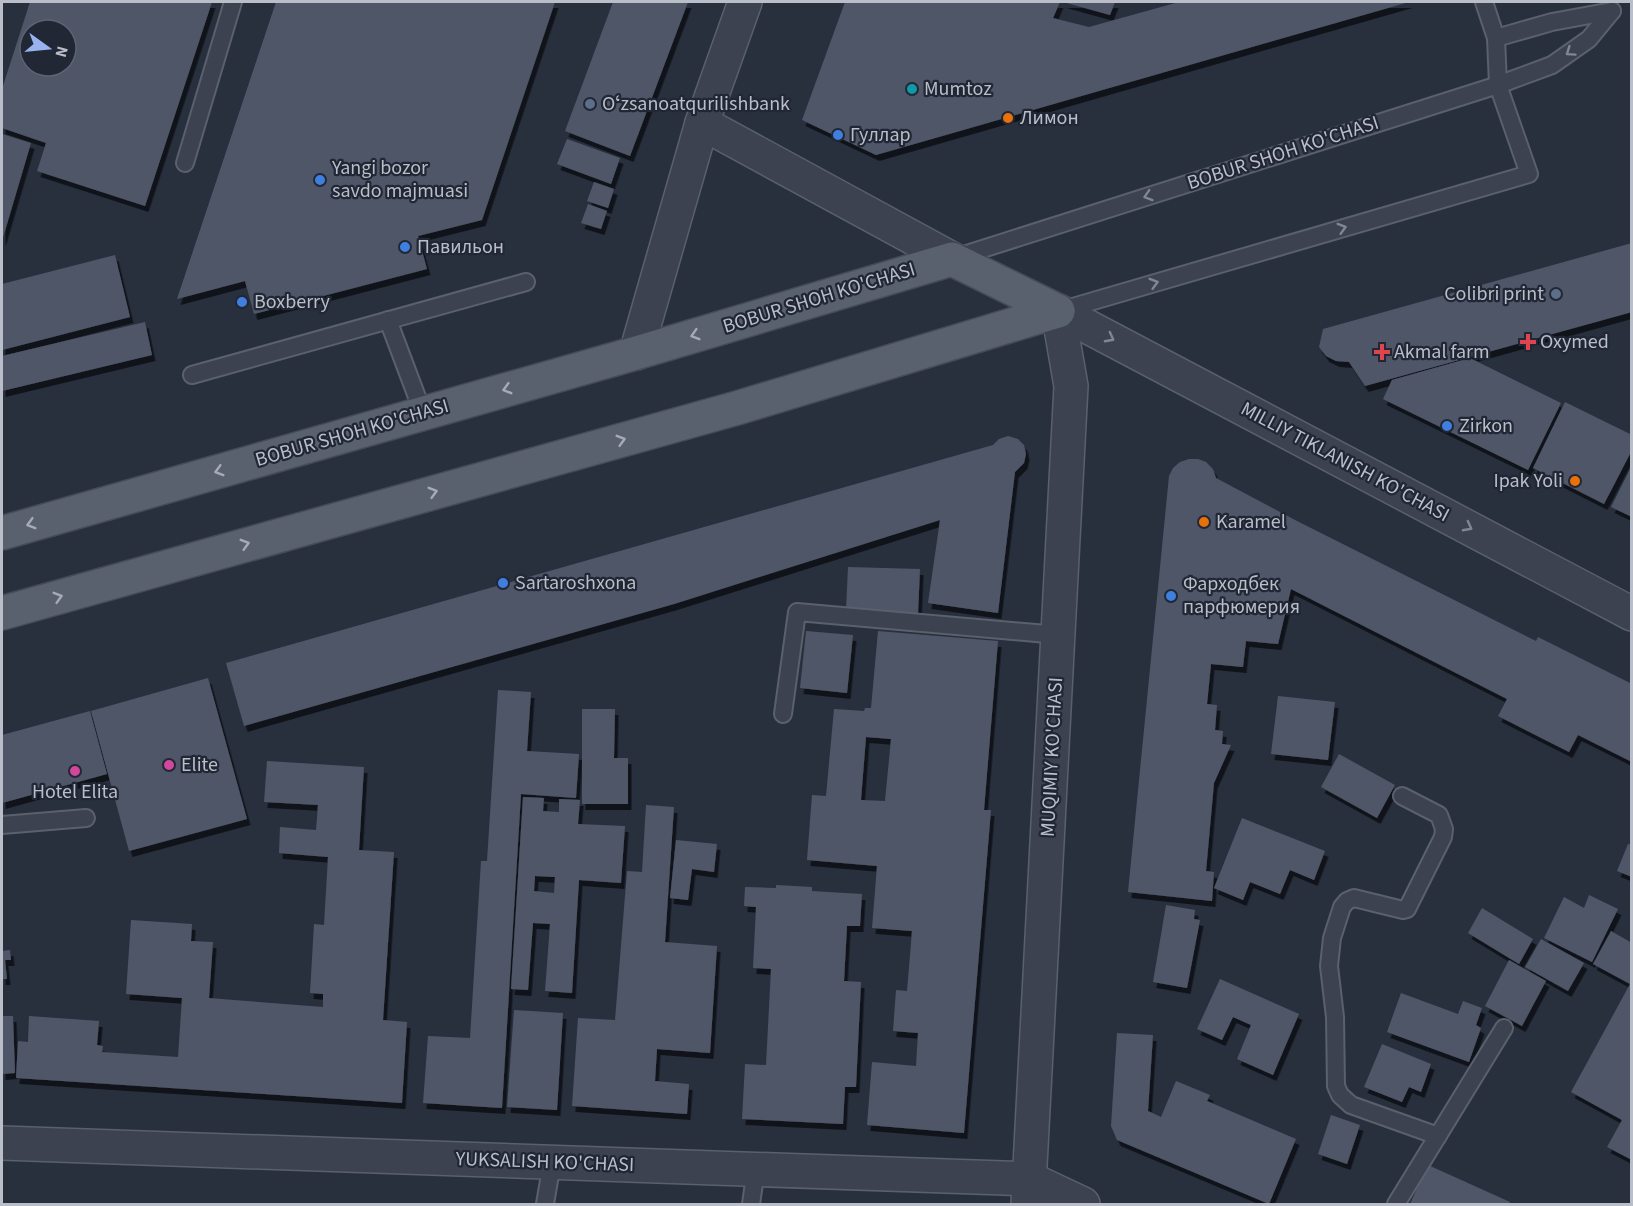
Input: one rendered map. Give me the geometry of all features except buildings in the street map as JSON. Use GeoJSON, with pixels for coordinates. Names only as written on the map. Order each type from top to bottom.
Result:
{"type":"FeatureCollection","features":[{"type":"Feature","properties":{"kind":"main road"},"geometry":{"type":"LineString","coordinates":[[952,259],[1058,311]]}},
{"type":"Feature","properties":{"kind":"main road","name":"BOBUR SHOH KO'CHASI"},"geometry":{"type":"LineString","coordinates":[[2,533],[636,353],[952,259]]}},
{"type":"Feature","properties":{"kind":"main road"},"geometry":{"type":"LineString","coordinates":[[2,613],[737,408],[1058,311]]}},
{"type":"Feature","properties":{"kind":"street"},"geometry":{"type":"LineString","coordinates":[[636,353],[702,123],[745,2]]}},
{"type":"Feature","properties":{"kind":"street"},"geometry":{"type":"LineString","coordinates":[[702,123],[952,259]]}},
{"type":"Feature","properties":{"kind":"street","name":"MILLIY TIKLANISH KO'CHASI"},"geometry":{"type":"LineString","coordinates":[[1058,311],[1632,614]]}},
{"type":"Feature","properties":{"kind":"street","name":"MUQIMIY KO'CHASI"},"geometry":{"type":"LineString","coordinates":[[1029,1192],[1071,386],[1058,311]]}},
{"type":"Feature","properties":{"kind":"street","name":"YUKSALISH KO'CHASI"},"geometry":{"type":"LineString","coordinates":[[2,1143],[756,1169],[1029,1192],[1083,1204]]}},
{"type":"Feature","properties":{"kind":"lane"},"geometry":{"type":"LineString","coordinates":[[185,163],[233,2]]}},
{"type":"Feature","properties":{"kind":"lane"},"geometry":{"type":"LineString","coordinates":[[1058,311],[1528,174],[1498,85],[1496,38],[1484,2]]}},
{"type":"Feature","properties":{"kind":"lane","name":"BOBUR SHOH KO'CHASI"},"geometry":{"type":"LineString","coordinates":[[952,259],[1498,85],[1552,65],[1589,39],[1612,11],[1552,22],[1496,38]]}},
{"type":"Feature","properties":{"kind":"lane"},"geometry":{"type":"LineString","coordinates":[[192,375],[526,282]]}},
{"type":"Feature","properties":{"kind":"lane"},"geometry":{"type":"LineString","coordinates":[[388,320],[423,414]]}},
{"type":"Feature","properties":{"kind":"lane"},"geometry":{"type":"LineString","coordinates":[[783,714],[797,612],[1058,634]]}},
{"type":"Feature","properties":{"kind":"lane"},"geometry":{"type":"LineString","coordinates":[[1402,796],[1439,815],[1443,822],[1443,837],[1407,909],[1402,910],[1354,898],[1342,907],[1332,938],[1329,966],[1335,1017],[1336,1086],[1340,1095],[1351,1105],[1438,1136]]}},
{"type":"Feature","properties":{"kind":"lane"},"geometry":{"type":"LineString","coordinates":[[2,825],[86,818]]}},
{"type":"Feature","properties":{"kind":"lane"},"geometry":{"type":"LineString","coordinates":[[1396,1204],[1504,1028]]}},
{"type":"Feature","properties":{"kind":"lane"},"geometry":{"type":"LineString","coordinates":[[544,1204],[552,1162]]}},
{"type":"Feature","properties":{"kind":"lane"},"geometry":{"type":"LineString","coordinates":[[751,1204],[756,1169]]}},
{"type":"Feature","properties":{"kind":"place","name":"Mumtoz"},"geometry":{"type":"Point","coordinates":[912,89]}},
{"type":"Feature","properties":{"kind":"place","name":"Oʻzsanoatqurilishbank"},"geometry":{"type":"Point","coordinates":[590,104]}},
{"type":"Feature","properties":{"kind":"place","name":"Лимон"},"geometry":{"type":"Point","coordinates":[1008,118]}},
{"type":"Feature","properties":{"kind":"place","name":"Гуллар"},"geometry":{"type":"Point","coordinates":[838,135]}},
{"type":"Feature","properties":{"kind":"place","name":"Yangi bozor savdo majmuasi"},"geometry":{"type":"Point","coordinates":[320,180]}},
{"type":"Feature","properties":{"kind":"place","name":"Павильон"},"geometry":{"type":"Point","coordinates":[405,247]}},
{"type":"Feature","properties":{"kind":"place","name":"Colibri print"},"geometry":{"type":"Point","coordinates":[1556,294]}},
{"type":"Feature","properties":{"kind":"place","name":"Boxberry"},"geometry":{"type":"Point","coordinates":[242,302]}},
{"type":"Feature","properties":{"kind":"place","name":"Oxymed"},"geometry":{"type":"Point","coordinates":[1528,342]}},
{"type":"Feature","properties":{"kind":"place","name":"Akmal farm"},"geometry":{"type":"Point","coordinates":[1382,352]}},
{"type":"Feature","properties":{"kind":"place","name":"Zirkon"},"geometry":{"type":"Point","coordinates":[1447,426]}},
{"type":"Feature","properties":{"kind":"place","name":"Ipak Yoli"},"geometry":{"type":"Point","coordinates":[1575,481]}},
{"type":"Feature","properties":{"kind":"place","name":"Karamel"},"geometry":{"type":"Point","coordinates":[1204,522]}},
{"type":"Feature","properties":{"kind":"place","name":"Sartaroshxona"},"geometry":{"type":"Point","coordinates":[503,583]}},
{"type":"Feature","properties":{"kind":"place","name":"Фарходбек парфюмерия"},"geometry":{"type":"Point","coordinates":[1171,596]}},
{"type":"Feature","properties":{"kind":"place","name":"Elite"},"geometry":{"type":"Point","coordinates":[169,765]}},
{"type":"Feature","properties":{"kind":"place","name":"Hotel Elita"},"geometry":{"type":"Point","coordinates":[75,771]}}]}
